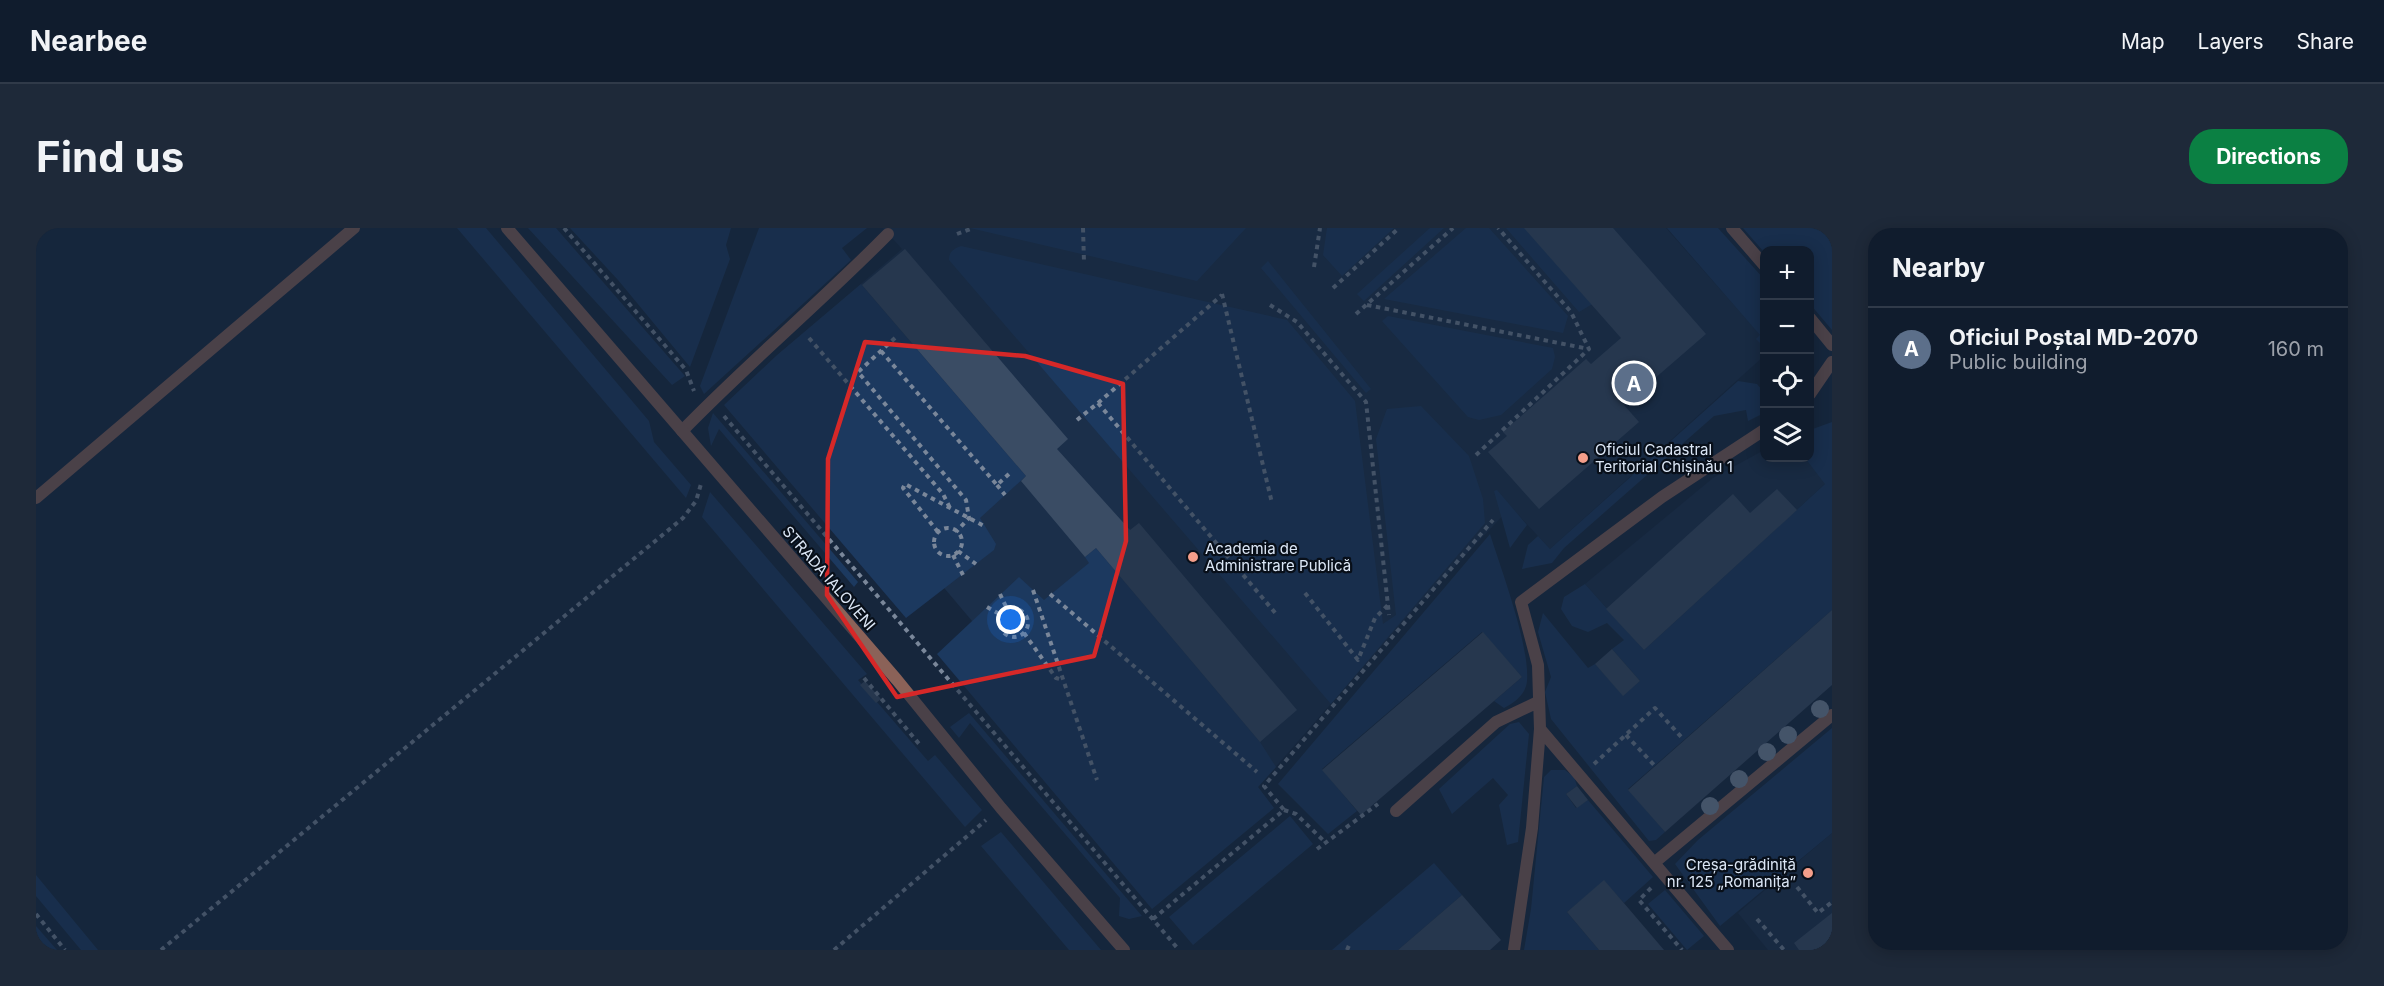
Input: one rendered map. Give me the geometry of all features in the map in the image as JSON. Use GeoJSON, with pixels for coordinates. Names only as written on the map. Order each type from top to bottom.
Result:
{"type":"FeatureCollection","features":[{"type":"Feature","properties":{"kind":"street"},"geometry":{"type":"LineString","coordinates":[[36,498],[354,228]]}},
{"type":"Feature","properties":{"kind":"street","name":"STRADA IALOVENI"},"geometry":{"type":"LineString","coordinates":[[507,228],[897,680],[1001,808],[1124,950]]}},
{"type":"Feature","properties":{"kind":"street"},"geometry":{"type":"LineString","coordinates":[[1732,228],[1760,260]]}},
{"type":"Feature","properties":{"kind":"street"},"geometry":{"type":"LineString","coordinates":[[682,431],[709,403],[844,279],[888,234]]}},
{"type":"Feature","properties":{"kind":"street"},"geometry":{"type":"LineString","coordinates":[[1814,324],[1832,345]]}},
{"type":"Feature","properties":{"kind":"street"},"geometry":{"type":"LineString","coordinates":[[1814,387],[1832,362]]}},
{"type":"Feature","properties":{"kind":"street"},"geometry":{"type":"LineString","coordinates":[[1514,950],[1532,828],[1540,729],[1538,665],[1521,602],[1662,497],[1760,433]]}},
{"type":"Feature","properties":{"kind":"street"},"geometry":{"type":"LineString","coordinates":[[1396,811],[1496,722],[1538,702]]}},
{"type":"Feature","properties":{"kind":"street"},"geometry":{"type":"LineString","coordinates":[[1654,863],[1832,715]]}},
{"type":"Feature","properties":{"kind":"street"},"geometry":{"type":"LineString","coordinates":[[1540,729],[1728,950]]}},
{"type":"Feature","properties":{"kind":"path"},"geometry":{"type":"LineString","coordinates":[[564,228],[686,370],[697,397],[709,403],[726,418],[1179,950]]}},
{"type":"Feature","properties":{"kind":"path"},"geometry":{"type":"LineString","coordinates":[[957,234],[973,228]]}},
{"type":"Feature","properties":{"kind":"path"},"geometry":{"type":"LineString","coordinates":[[1083,228],[1084,262]]}},
{"type":"Feature","properties":{"kind":"path"},"geometry":{"type":"LineString","coordinates":[[1314,267],[1320,228]]}},
{"type":"Feature","properties":{"kind":"path"},"geometry":{"type":"LineString","coordinates":[[1333,288],[1399,228]]}},
{"type":"Feature","properties":{"kind":"path"},"geometry":{"type":"LineString","coordinates":[[1356,314],[1453,228]]}},
{"type":"Feature","properties":{"kind":"path"},"geometry":{"type":"LineString","coordinates":[[1498,228],[1571,312],[1589,349]]}},
{"type":"Feature","properties":{"kind":"path"},"geometry":{"type":"LineString","coordinates":[[1077,420],[1222,294],[1272,503]]}},
{"type":"Feature","properties":{"kind":"path"},"geometry":{"type":"LineString","coordinates":[[1270,304],[1297,322],[1366,402],[1389,615]]}},
{"type":"Feature","properties":{"kind":"path"},"geometry":{"type":"LineString","coordinates":[[1367,305],[1589,349]]}},
{"type":"Feature","properties":{"kind":"path"},"geometry":{"type":"LineString","coordinates":[[895,338],[858,372],[966,500],[969,518]]}},
{"type":"Feature","properties":{"kind":"path"},"geometry":{"type":"LineString","coordinates":[[809,339],[943,494],[950,508]]}},
{"type":"Feature","properties":{"kind":"path"},"geometry":{"type":"LineString","coordinates":[[1476,455],[1589,349]]}},
{"type":"Feature","properties":{"kind":"path"},"geometry":{"type":"LineString","coordinates":[[881,351],[1005,495]]}},
{"type":"Feature","properties":{"kind":"path"},"geometry":{"type":"LineString","coordinates":[[1098,403],[1277,615]]}},
{"type":"Feature","properties":{"kind":"path"},"geometry":{"type":"LineString","coordinates":[[161,950],[684,518],[696,501],[709,462]]}},
{"type":"Feature","properties":{"kind":"path"},"geometry":{"type":"LineString","coordinates":[[997,485],[1011,472]]}},
{"type":"Feature","properties":{"kind":"path"},"geometry":{"type":"LineString","coordinates":[[938,532],[903,488],[905,484],[984,526]]}},
{"type":"Feature","properties":{"kind":"path"},"geometry":{"type":"LineString","coordinates":[[956,532],[969,518]]}},
{"type":"Feature","properties":{"kind":"path"},"geometry":{"type":"LineString","coordinates":[[1325,842],[1296,814],[1284,810],[1264,786],[1493,520]]}},
{"type":"Feature","properties":{"kind":"path"},"geometry":{"type":"LineString","coordinates":[[945,528],[956,532],[961,540],[958,551],[953,555],[943,555],[936,550],[934,541],[938,532],[945,528]]}},
{"type":"Feature","properties":{"kind":"path"},"geometry":{"type":"LineString","coordinates":[[958,551],[976,564]]}},
{"type":"Feature","properties":{"kind":"path"},"geometry":{"type":"LineString","coordinates":[[953,555],[963,575]]}},
{"type":"Feature","properties":{"kind":"path"},"geometry":{"type":"LineString","coordinates":[[1033,590],[1097,780]]}},
{"type":"Feature","properties":{"kind":"path"},"geometry":{"type":"LineString","coordinates":[[1305,593],[1358,660],[1375,618],[1388,605]]}},
{"type":"Feature","properties":{"kind":"path"},"geometry":{"type":"LineString","coordinates":[[1000,594],[1008,611]]}},
{"type":"Feature","properties":{"kind":"path"},"geometry":{"type":"LineString","coordinates":[[1050,594],[1257,772]]}},
{"type":"Feature","properties":{"kind":"path"},"geometry":{"type":"LineString","coordinates":[[987,607],[1003,616]]}},
{"type":"Feature","properties":{"kind":"path"},"geometry":{"type":"LineString","coordinates":[[1017,609],[1027,617],[1028,626],[1024,633],[1015,637],[1006,634],[1001,626],[1003,616],[1008,611],[1017,609]]}},
{"type":"Feature","properties":{"kind":"path"},"geometry":{"type":"LineString","coordinates":[[1024,633],[1056,678],[1063,680]]}},
{"type":"Feature","properties":{"kind":"path"},"geometry":{"type":"LineString","coordinates":[[864,678],[920,746]]}},
{"type":"Feature","properties":{"kind":"path"},"geometry":{"type":"LineString","coordinates":[[1580,776],[1655,708],[1684,740]]}},
{"type":"Feature","properties":{"kind":"path"},"geometry":{"type":"LineString","coordinates":[[1626,735],[1655,766]]}},
{"type":"Feature","properties":{"kind":"path"},"geometry":{"type":"LineString","coordinates":[[1317,849],[1382,800],[1411,798]]}},
{"type":"Feature","properties":{"kind":"path"},"geometry":{"type":"LineString","coordinates":[[834,950],[1001,808]]}},
{"type":"Feature","properties":{"kind":"path"},"geometry":{"type":"LineString","coordinates":[[1153,919],[1284,810]]}},
{"type":"Feature","properties":{"kind":"path"},"geometry":{"type":"LineString","coordinates":[[1665,876],[1639,900],[1682,950]]}},
{"type":"Feature","properties":{"kind":"path"},"geometry":{"type":"LineString","coordinates":[[1797,887],[1818,913],[1832,902]]}},
{"type":"Feature","properties":{"kind":"path"},"geometry":{"type":"LineString","coordinates":[[36,914],[65,950]]}},
{"type":"Feature","properties":{"kind":"path"},"geometry":{"type":"LineString","coordinates":[[1757,919],[1784,950]]}},
{"type":"Feature","properties":{"kind":"path"},"geometry":{"type":"LineString","coordinates":[[1347,950],[1350,942]]}},
{"type":"Feature","properties":{"kind":"highlighted area"},"geometry":{"type":"Polygon","coordinates":[[[865,342],[1025,356],[1123,384],[1126,541],[1094,656],[897,697],[827,595],[828,459],[865,342]]]}},
{"type":"Feature","properties":{"kind":"shaded area"},"geometry":{"type":"Polygon","coordinates":[[[457,228],[486,228],[649,421],[654,442],[691,485],[686,498],[457,228]]]}},
{"type":"Feature","properties":{"kind":"shaded area"},"geometry":{"type":"Polygon","coordinates":[[[528,228],[556,228],[685,376],[672,385],[528,228]]]}},
{"type":"Feature","properties":{"kind":"shaded area"},"geometry":{"type":"Polygon","coordinates":[[[570,228],[731,228],[726,245],[730,259],[690,367],[618,280],[570,228]]]}},
{"type":"Feature","properties":{"kind":"shaded area"},"geometry":{"type":"Polygon","coordinates":[[[759,228],[867,228],[842,248],[851,260],[704,394],[700,386],[759,228]]]}},
{"type":"Feature","properties":{"kind":"shaded area"},"geometry":{"type":"Polygon","coordinates":[[[883,228],[1666,228],[1760,334],[1760,360],[1550,549],[1511,507],[1406,618],[1258,787],[1274,808],[972,621],[945,589],[776,356],[902,249],[883,228]]]}},
{"type":"Feature","properties":{"kind":"shaded area"},"geometry":{"type":"Polygon","coordinates":[[[970,228],[1246,228],[1197,281],[970,228]]]}},
{"type":"Feature","properties":{"kind":"shaded area"},"geometry":{"type":"Polygon","coordinates":[[[1327,228],[1394,228],[1342,276],[1323,255],[1327,228]]]}},
{"type":"Feature","properties":{"kind":"shaded area"},"geometry":{"type":"Polygon","coordinates":[[[1430,228],[1444,228],[1364,301],[1357,294],[1430,228]]]}},
{"type":"Feature","properties":{"kind":"shaded area"},"geometry":{"type":"Polygon","coordinates":[[[1466,228],[1489,228],[1568,316],[1563,333],[1384,299],[1466,228]]]}},
{"type":"Feature","properties":{"kind":"shaded area"},"geometry":{"type":"Polygon","coordinates":[[[1506,228],[1525,228],[1594,303],[1579,312],[1506,228]]]}},
{"type":"Feature","properties":{"kind":"shaded area"},"geometry":{"type":"Polygon","coordinates":[[[1667,228],[1718,228],[1760,275],[1760,335],[1667,228]]]}},
{"type":"Feature","properties":{"kind":"shaded area"},"geometry":{"type":"Polygon","coordinates":[[[1743,228],[1832,228],[1832,330],[1814,309],[1814,246],[1760,247],[1743,228]]]}},
{"type":"Feature","properties":{"kind":"shaded area"},"geometry":{"type":"Polygon","coordinates":[[[961,246],[1287,320],[1355,401],[1383,624],[1396,615],[1376,439],[1387,409],[1421,406],[1469,456],[1483,499],[1485,523],[1331,704],[949,260],[952,251],[961,246]]]}},
{"type":"Feature","properties":{"kind":"shaded area"},"geometry":{"type":"Polygon","coordinates":[[[1268,261],[1371,389],[1366,393],[1261,268],[1268,261]]]}},
{"type":"Feature","properties":{"kind":"shaded area"},"geometry":{"type":"Polygon","coordinates":[[[861,284],[1026,476],[980,518],[996,544],[994,550],[906,618],[724,405],[776,356],[861,284]]]}},
{"type":"Feature","properties":{"kind":"shaded area"},"geometry":{"type":"Polygon","coordinates":[[[1388,316],[1553,348],[1555,357],[1552,369],[1501,415],[1479,420],[1468,417],[1382,321],[1388,316]]]}},
{"type":"Feature","properties":{"kind":"shaded area"},"geometry":{"type":"Polygon","coordinates":[[[1738,381],[1757,384],[1760,388],[1760,415],[1748,421],[1746,410],[1714,416],[1564,548],[1552,563],[1522,569],[1528,545],[1538,536],[1550,549],[1738,381]]]}},
{"type":"Feature","properties":{"kind":"shaded area"},"geometry":{"type":"Polygon","coordinates":[[[713,413],[858,582],[854,587],[719,429],[711,446],[708,428],[713,413]]]}},
{"type":"Feature","properties":{"kind":"shaded area"},"geometry":{"type":"Polygon","coordinates":[[[1832,422],[1832,610],[1628,789],[1665,832],[1656,840],[1649,841],[1551,719],[1545,692],[1551,677],[1538,632],[1543,613],[1588,668],[1595,664],[1623,695],[1640,681],[1612,649],[1624,640],[1607,623],[1588,632],[1572,626],[1561,609],[1564,597],[1585,584],[1644,650],[1825,484],[1808,462],[1814,462],[1814,429],[1832,422]]]}},
{"type":"Feature","properties":{"kind":"shaded area"},"geometry":{"type":"Polygon","coordinates":[[[1760,452],[1760,462],[1808,462],[1826,483],[1644,650],[1585,584],[1713,478],[1760,452]]]}},
{"type":"Feature","properties":{"kind":"shaded area"},"geometry":{"type":"Polygon","coordinates":[[[1497,490],[1527,525],[1510,548],[1494,491],[1497,490]]]}},
{"type":"Feature","properties":{"kind":"shaded area"},"geometry":{"type":"Polygon","coordinates":[[[710,492],[867,674],[858,680],[928,761],[935,755],[982,810],[965,827],[702,517],[710,492]]]}},
{"type":"Feature","properties":{"kind":"shaded area"},"geometry":{"type":"Polygon","coordinates":[[[1490,534],[1520,628],[1524,648],[1527,681],[1522,694],[1504,708],[1494,701],[1522,677],[1482,632],[1322,769],[1357,811],[1328,834],[1278,784],[1490,534]]]}},
{"type":"Feature","properties":{"kind":"shaded area"},"geometry":{"type":"Polygon","coordinates":[[[1096,548],[1260,742],[1276,767],[1258,787],[1274,808],[1152,909],[937,654],[1019,577],[1044,600],[1089,563],[1085,557],[1096,548]]]}},
{"type":"Feature","properties":{"kind":"shaded area"},"geometry":{"type":"Polygon","coordinates":[[[969,713],[1142,916],[1129,919],[1119,916],[1120,898],[970,723],[959,738],[950,727],[969,713]]]}},
{"type":"Feature","properties":{"kind":"shaded area"},"geometry":{"type":"Polygon","coordinates":[[[1519,722],[1529,734],[1518,842],[1507,845],[1499,805],[1508,795],[1493,778],[1452,814],[1439,789],[1510,724],[1519,722]]]}},
{"type":"Feature","properties":{"kind":"shaded area"},"geometry":{"type":"Polygon","coordinates":[[[1832,728],[1832,833],[1720,926],[1675,864],[1698,840],[1832,728]]]}},
{"type":"Feature","properties":{"kind":"shaded area"},"geometry":{"type":"Polygon","coordinates":[[[1551,770],[1565,770],[1574,777],[1577,786],[1566,794],[1576,808],[1588,800],[1653,877],[1624,903],[1604,881],[1567,912],[1599,950],[1524,950],[1531,909],[1544,777],[1551,770]]]}},
{"type":"Feature","properties":{"kind":"shaded area"},"geometry":{"type":"Polygon","coordinates":[[[1290,816],[1313,844],[1193,945],[1169,917],[1290,816]]]}},
{"type":"Feature","properties":{"kind":"shaded area"},"geometry":{"type":"Polygon","coordinates":[[[1001,832],[1101,950],[1069,950],[981,846],[1001,832]]]}},
{"type":"Feature","properties":{"kind":"shaded area","name":"Creșa-grădiniță nr. 125 „Romanița”"},"geometry":{"type":"Polygon","coordinates":[[[1832,833],[1832,950],[1768,950],[1738,913],[1832,833]]]}},
{"type":"Feature","properties":{"kind":"shaded area"},"geometry":{"type":"Polygon","coordinates":[[[1434,863],[1462,895],[1398,950],[1332,950],[1434,863]]]}},
{"type":"Feature","properties":{"kind":"shaded area"},"geometry":{"type":"Polygon","coordinates":[[[36,875],[98,950],[81,950],[36,896],[36,875]]]}},
{"type":"Feature","properties":{"kind":"shaded area"},"geometry":{"type":"Polygon","coordinates":[[[1665,890],[1704,936],[1687,950],[1648,904],[1665,890]]]}},
{"type":"Feature","properties":{"kind":"shaded area"},"geometry":{"type":"Polygon","coordinates":[[[36,926],[57,950],[36,950],[36,926]]]}},
{"type":"Feature","properties":{"kind":"building"},"geometry":{"type":"Polygon","coordinates":[[[1524,228],[1613,228],[1706,334],[1624,405],[1639,422],[1539,509],[1488,452],[1507,436],[1503,432],[1586,359],[1591,364],[1621,338],[1524,228]]]}},
{"type":"Feature","properties":{"kind":"building"},"geometry":{"type":"Polygon","coordinates":[[[905,249],[1068,439],[1057,449],[1130,530],[1139,523],[1297,710],[1260,742],[1096,548],[1085,557],[1021,481],[1026,476],[862,285],[905,249]]]}},
{"type":"Feature","properties":{"kind":"building"},"geometry":{"type":"Polygon","coordinates":[[[1777,489],[1797,510],[1644,650],[1606,609],[1733,494],[1750,513],[1777,489]]]}},
{"type":"Feature","properties":{"kind":"building"},"geometry":{"type":"Polygon","coordinates":[[[1832,610],[1832,685],[1665,832],[1628,790],[1832,610]]]}},
{"type":"Feature","properties":{"kind":"building"},"geometry":{"type":"Polygon","coordinates":[[[1483,632],[1522,677],[1361,815],[1322,770],[1483,632]]]}},
{"type":"Feature","properties":{"kind":"building"},"geometry":{"type":"Polygon","coordinates":[[[1612,649],[1640,681],[1623,696],[1595,664],[1612,649]]]}},
{"type":"Feature","properties":{"kind":"building"},"geometry":{"type":"Polygon","coordinates":[[[865,681],[881,699],[876,703],[860,685],[865,681]]]}},
{"type":"Feature","properties":{"kind":"building"},"geometry":{"type":"Polygon","coordinates":[[[1577,786],[1588,800],[1577,808],[1566,794],[1577,786]]]}},
{"type":"Feature","properties":{"kind":"building"},"geometry":{"type":"Polygon","coordinates":[[[1604,880],[1664,950],[1599,950],[1567,912],[1604,880]]]}},
{"type":"Feature","properties":{"kind":"building"},"geometry":{"type":"Polygon","coordinates":[[[1462,895],[1501,940],[1490,950],[1398,950],[1462,895]]]}},
{"type":"Feature","properties":{"kind":"building"},"geometry":{"type":"Polygon","coordinates":[[[1832,913],[1832,950],[1799,950],[1794,943],[1832,913]]]}},
{"type":"Feature","properties":{"kind":"place","name":"Oficiul Poștal MD-2070"},"geometry":{"type":"Point","coordinates":[1634,383]}},
{"type":"Feature","properties":{"kind":"place","name":"Oficiul Cadastral Teritorial Chișinău 1"},"geometry":{"type":"Point","coordinates":[1583,458]}},
{"type":"Feature","properties":{"kind":"place","name":"Academia de Administrare Publică"},"geometry":{"type":"Point","coordinates":[1193,557]}},
{"type":"Feature","properties":{"kind":"place","name":"Creșa-grădiniță nr. 125 „Romanița”"},"geometry":{"type":"Point","coordinates":[1808,873]}}]}
